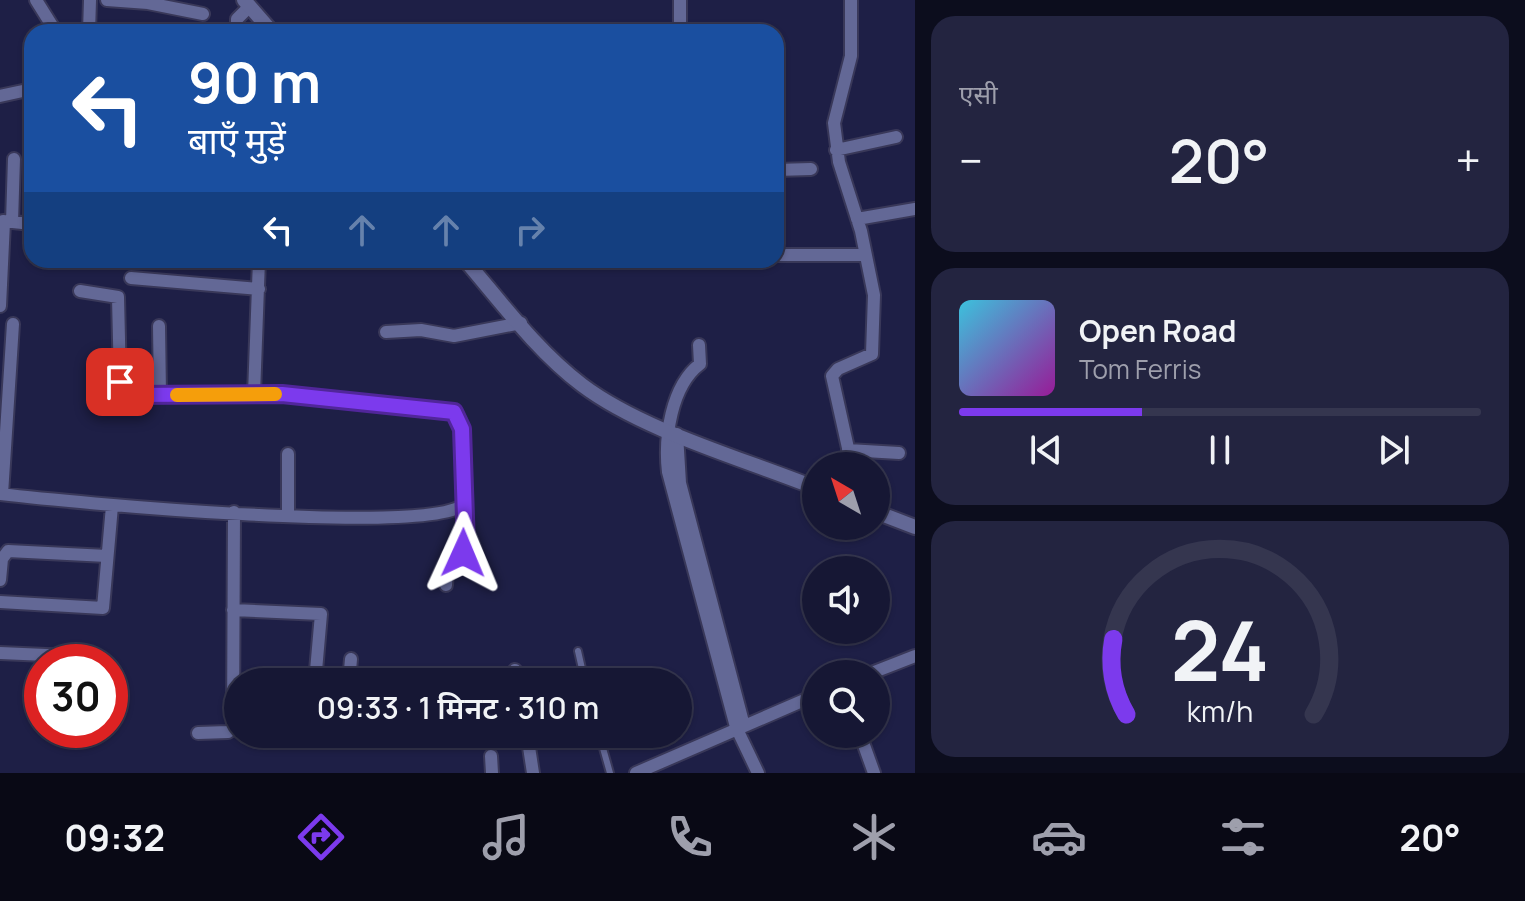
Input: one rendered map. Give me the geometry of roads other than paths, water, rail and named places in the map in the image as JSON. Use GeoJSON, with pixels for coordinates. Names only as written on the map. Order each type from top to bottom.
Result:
{"type":"FeatureCollection","features":[{"type":"Feature","properties":{"kind":"street"},"geometry":{"type":"LineString","coordinates":[[36,0],[51,24]]}},
{"type":"Feature","properties":{"kind":"street"},"geometry":{"type":"LineString","coordinates":[[89,24],[90,0]]}},
{"type":"Feature","properties":{"kind":"street"},"geometry":{"type":"LineString","coordinates":[[107,0],[148,3],[203,14]]}},
{"type":"Feature","properties":{"kind":"street"},"geometry":{"type":"LineString","coordinates":[[680,0],[680,24]]}},
{"type":"Feature","properties":{"kind":"street"},"geometry":{"type":"LineString","coordinates":[[851,0],[851,56],[835,111],[836,150],[866,255],[876,312],[872,354],[838,369],[832,376],[848,450],[899,453]]}},
{"type":"Feature","properties":{"kind":"street"},"geometry":{"type":"LineString","coordinates":[[237,24],[247,3],[265,24]]}},
{"type":"Feature","properties":{"kind":"street"},"geometry":{"type":"LineString","coordinates":[[0,96],[24,91]]}},
{"type":"Feature","properties":{"kind":"street"},"geometry":{"type":"LineString","coordinates":[[836,150],[896,137]]}},
{"type":"Feature","properties":{"kind":"street"},"geometry":{"type":"LineString","coordinates":[[0,306],[5,222],[14,159]]}},
{"type":"Feature","properties":{"kind":"street"},"geometry":{"type":"LineString","coordinates":[[784,170],[811,169]]}},
{"type":"Feature","properties":{"kind":"street"},"geometry":{"type":"LineString","coordinates":[[857,219],[915,209]]}},
{"type":"Feature","properties":{"kind":"street"},"geometry":{"type":"LineString","coordinates":[[784,255],[866,255]]}},
{"type":"Feature","properties":{"kind":"street"},"geometry":{"type":"LineString","coordinates":[[254,394],[259,268]]}},
{"type":"Feature","properties":{"kind":"street"},"geometry":{"type":"LineString","coordinates":[[472,268],[582,385],[672,432],[802,483]]}},
{"type":"Feature","properties":{"kind":"street"},"geometry":{"type":"LineString","coordinates":[[131,278],[259,289]]}},
{"type":"Feature","properties":{"kind":"street"},"geometry":{"type":"LineString","coordinates":[[80,291],[118,297],[122,392],[160,395],[254,394],[454,412],[462,429],[466,550],[448,556],[446,585]]}},
{"type":"Feature","properties":{"kind":"street"},"geometry":{"type":"LineString","coordinates":[[386,332],[421,330],[454,336],[521,323]]}},
{"type":"Feature","properties":{"kind":"street"},"geometry":{"type":"LineString","coordinates":[[13,324],[5,346],[1,494],[112,506],[408,519],[451,511],[463,505]]}},
{"type":"Feature","properties":{"kind":"street"},"geometry":{"type":"LineString","coordinates":[[159,326],[160,395]]}},
{"type":"Feature","properties":{"kind":"street"},"geometry":{"type":"LineString","coordinates":[[699,345],[700,364],[688,374],[672,432],[668,472],[740,726],[758,773]]}},
{"type":"Feature","properties":{"kind":"street"},"geometry":{"type":"LineString","coordinates":[[288,454],[288,514]]}},
{"type":"Feature","properties":{"kind":"street"},"geometry":{"type":"LineString","coordinates":[[0,602],[100,610],[105,605],[112,506]]}},
{"type":"Feature","properties":{"kind":"street"},"geometry":{"type":"LineString","coordinates":[[234,512],[234,668]]}},
{"type":"Feature","properties":{"kind":"street"},"geometry":{"type":"LineString","coordinates":[[890,517],[915,527]]}},
{"type":"Feature","properties":{"kind":"street"},"geometry":{"type":"LineString","coordinates":[[0,580],[2,559],[8,551],[107,556]]}},
{"type":"Feature","properties":{"kind":"street"},"geometry":{"type":"LineString","coordinates":[[233,610],[321,614],[316,668]]}},
{"type":"Feature","properties":{"kind":"street"},"geometry":{"type":"LineString","coordinates":[[0,653],[24,654]]}},
{"type":"Feature","properties":{"kind":"street"},"geometry":{"type":"LineString","coordinates":[[890,666],[915,656]]}},
{"type":"Feature","properties":{"kind":"street"},"geometry":{"type":"LineString","coordinates":[[350,668],[351,659]]}},
{"type":"Feature","properties":{"kind":"street"},"geometry":{"type":"LineString","coordinates":[[636,773],[802,701]]}},
{"type":"Feature","properties":{"kind":"street"},"geometry":{"type":"LineString","coordinates":[[198,733],[224,731]]}},
{"type":"Feature","properties":{"kind":"street"},"geometry":{"type":"LineString","coordinates":[[529,748],[533,773]]}},
{"type":"Feature","properties":{"kind":"street"},"geometry":{"type":"LineString","coordinates":[[865,748],[874,773]]}},
{"type":"Feature","properties":{"kind":"street"},"geometry":{"type":"LineString","coordinates":[[491,756],[492,773]]}},
{"type":"Feature","properties":{"kind":"lane"},"geometry":{"type":"LineString","coordinates":[[578,651],[582,668]]}},
{"type":"Feature","properties":{"kind":"lane"},"geometry":{"type":"LineString","coordinates":[[603,748],[610,773]]}}]}
